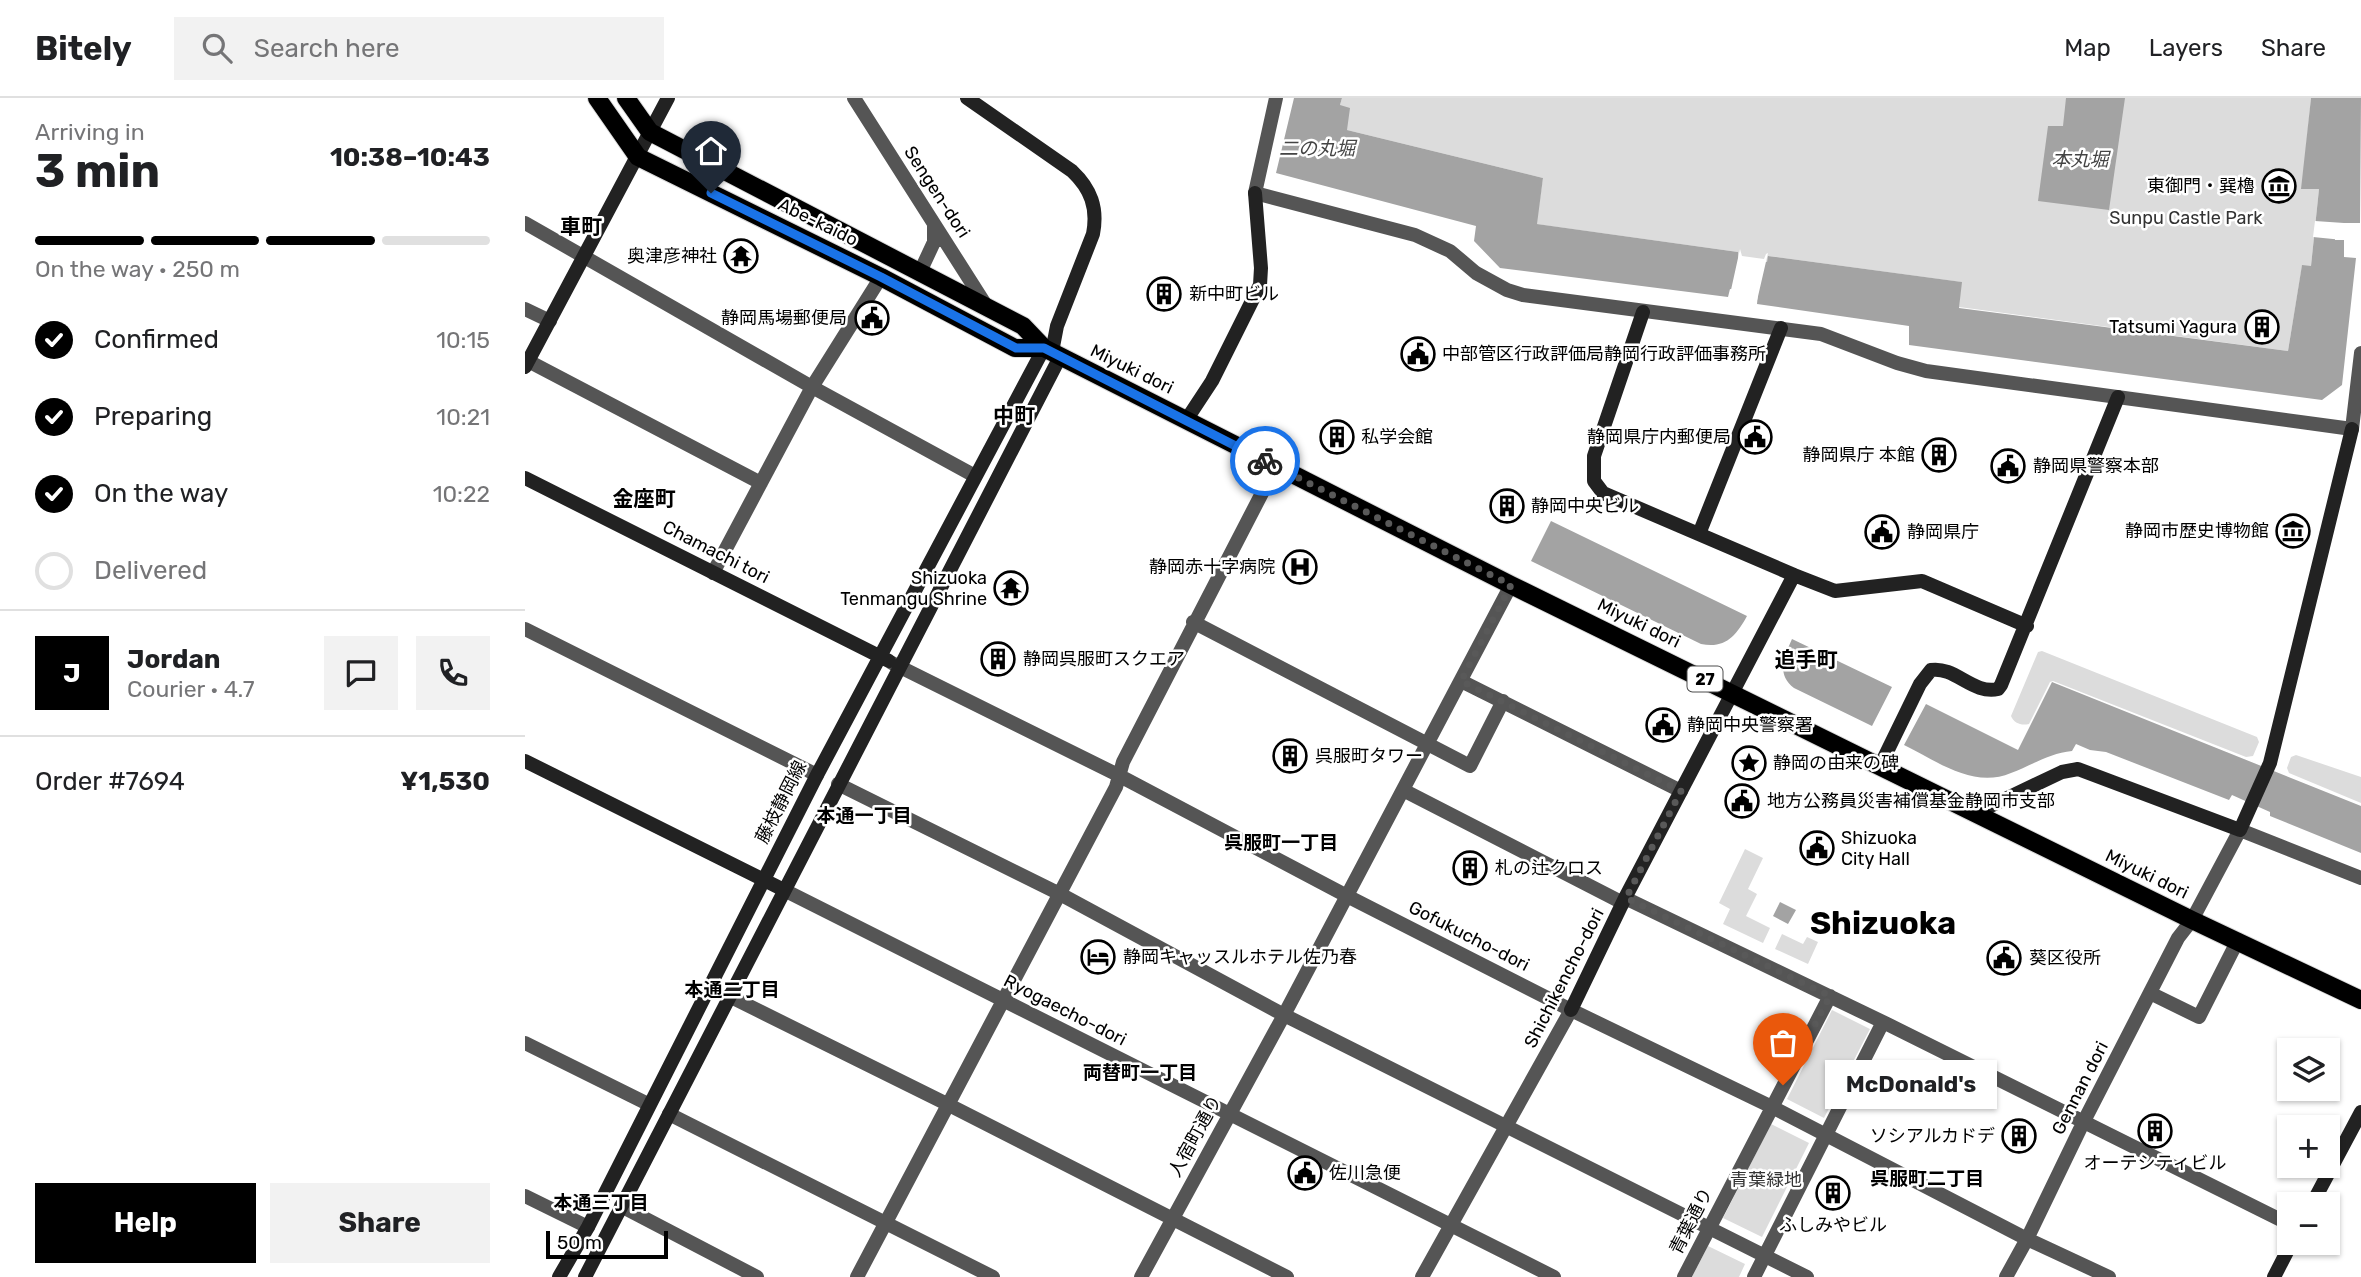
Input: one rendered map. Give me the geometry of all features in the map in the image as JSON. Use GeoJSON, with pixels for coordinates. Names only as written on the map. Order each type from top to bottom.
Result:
{"type":"FeatureCollection","features":[{"type":"Feature","properties":{"kind":"main road","name":"Abe-kaido"},"geometry":{"type":"LineString","coordinates":[[597,98],[638,157],[881,277],[1016,348],[1052,352]]}},
{"type":"Feature","properties":{"kind":"main road","name":"Abe-kaido"},"geometry":{"type":"LineString","coordinates":[[626,98],[650,132],[1023,326],[1052,352]]}},
{"type":"Feature","properties":{"kind":"main road","name":"Miyuki dori"},"geometry":{"type":"LineString","coordinates":[[1052,352],[1511,585],[2192,920],[2361,1000]]}},
{"type":"Feature","properties":{"kind":"street"},"geometry":{"type":"LineString","coordinates":[[668,98],[526,364],[761,483]]}},
{"type":"Feature","properties":{"kind":"street","name":"Sengen-dori"},"geometry":{"type":"LineString","coordinates":[[854,98],[987,307]]}},
{"type":"Feature","properties":{"kind":"street"},"geometry":{"type":"LineString","coordinates":[[967,98],[1072,171],[1083,181],[1091,194],[1096,219],[1093,234],[1057,326],[1052,352]]}},
{"type":"Feature","properties":{"kind":"street"},"geometry":{"type":"LineString","coordinates":[[1187,419],[1212,381],[1260,285],[1255,193],[1276,98]]}},
{"type":"Feature","properties":{"kind":"street"},"geometry":{"type":"LineString","coordinates":[[1255,193],[1415,235],[1450,251],[1476,273],[1507,290],[1547,299],[1821,334],[1926,371],[2352,429]]}},
{"type":"Feature","properties":{"kind":"street"},"geometry":{"type":"LineString","coordinates":[[920,272],[935,242],[933,220]]}},
{"type":"Feature","properties":{"kind":"street"},"geometry":{"type":"LineString","coordinates":[[525,223],[812,387],[975,476]]}},
{"type":"Feature","properties":{"kind":"street"},"geometry":{"type":"LineString","coordinates":[[713,573],[812,387],[881,277]]}},
{"type":"Feature","properties":{"kind":"street"},"geometry":{"type":"LineString","coordinates":[[525,309],[549,321]]}},
{"type":"Feature","properties":{"kind":"street"},"geometry":{"type":"LineString","coordinates":[[1643,312],[1594,456],[1594,481],[1603,494],[1835,591],[1921,582],[2027,626]]}},
{"type":"Feature","properties":{"kind":"street"},"geometry":{"type":"LineString","coordinates":[[1699,534],[1781,328]]}},
{"type":"Feature","properties":{"kind":"street","name":"藤枝静岡線"},"geometry":{"type":"LineString","coordinates":[[585,1277],[838,784],[889,662],[975,476],[1052,352]]}},
{"type":"Feature","properties":{"kind":"street","name":"藤枝静岡線"},"geometry":{"type":"LineString","coordinates":[[559,1277],[588,1227],[817,775],[889,662],[1052,352]]}},
{"type":"Feature","properties":{"kind":"street"},"geometry":{"type":"LineString","coordinates":[[2240,830],[2270,763],[2352,429],[2361,353]]}},
{"type":"Feature","properties":{"kind":"street"},"geometry":{"type":"LineString","coordinates":[[1880,766],[1913,698],[1931,670],[1938,669],[1986,691],[1998,690],[2027,626],[2118,397]]}},
{"type":"Feature","properties":{"kind":"street"},"geometry":{"type":"LineString","coordinates":[[856,1277],[1116,787],[1118,775],[1193,622],[1276,466]]}},
{"type":"Feature","properties":{"kind":"street","name":"Chamachi tori"},"geometry":{"type":"LineString","coordinates":[[525,478],[889,662]]}},
{"type":"Feature","properties":{"kind":"street","name":"Shichikencho-dori"},"geometry":{"type":"LineString","coordinates":[[1422,1277],[1571,1010],[1624,901],[1794,575]]}},
{"type":"Feature","properties":{"kind":"street","name":"人宿町通り"},"geometry":{"type":"LineString","coordinates":[[1141,1277],[1284,1015],[1511,585]]}},
{"type":"Feature","properties":{"kind":"street"},"geometry":{"type":"LineString","coordinates":[[1193,622],[1469,766],[1503,701]]}},
{"type":"Feature","properties":{"kind":"street"},"geometry":{"type":"LineString","coordinates":[[525,629],[817,775]]}},
{"type":"Feature","properties":{"kind":"street","name":"Gofukucho-dori"},"geometry":{"type":"LineString","coordinates":[[889,662],[1118,775],[1346,896],[1571,1010],[1772,1107],[2027,1239],[2109,1277]]}},
{"type":"Feature","properties":{"kind":"street"},"geometry":{"type":"LineString","coordinates":[[1461,681],[1681,791]]}},
{"type":"Feature","properties":{"kind":"street"},"geometry":{"type":"LineString","coordinates":[[525,761],[784,890]]}},
{"type":"Feature","properties":{"kind":"street"},"geometry":{"type":"LineString","coordinates":[[1976,813],[2062,772],[2078,769],[2361,877]]}},
{"type":"Feature","properties":{"kind":"street"},"geometry":{"type":"LineString","coordinates":[[838,784],[1060,894],[1284,1015],[1807,1277]]}},
{"type":"Feature","properties":{"kind":"street"},"geometry":{"type":"LineString","coordinates":[[1403,790],[1624,901],[1830,996],[2277,1218]]}},
{"type":"Feature","properties":{"kind":"street","name":"Gennan dori"},"geometry":{"type":"LineString","coordinates":[[2006,1277],[2178,938],[2192,920],[2240,830]]}},
{"type":"Feature","properties":{"kind":"street","name":"Ryogaecho-dori"},"geometry":{"type":"LineString","coordinates":[[784,890],[1554,1277]]}},
{"type":"Feature","properties":{"kind":"street"},"geometry":{"type":"LineString","coordinates":[[2150,993],[2199,1017],[2238,940]]}},
{"type":"Feature","properties":{"kind":"street"},"geometry":{"type":"LineString","coordinates":[[729,996],[1287,1277]]}},
{"type":"Feature","properties":{"kind":"street","name":"青葉通り"},"geometry":{"type":"LineString","coordinates":[[1684,1277],[1830,996]]}},
{"type":"Feature","properties":{"kind":"street"},"geometry":{"type":"LineString","coordinates":[[1754,1277],[1883,1022]]}},
{"type":"Feature","properties":{"kind":"street"},"geometry":{"type":"LineString","coordinates":[[525,1042],[648,1104]]}},
{"type":"Feature","properties":{"kind":"street"},"geometry":{"type":"LineString","coordinates":[[2318,1192],[2361,1112]]}},
{"type":"Feature","properties":{"kind":"street"},"geometry":{"type":"LineString","coordinates":[[669,1114],[993,1277]]}},
{"type":"Feature","properties":{"kind":"street"},"geometry":{"type":"LineString","coordinates":[[525,1196],[588,1227]]}},
{"type":"Feature","properties":{"kind":"street"},"geometry":{"type":"LineString","coordinates":[[621,1206],[757,1277]]}},
{"type":"Feature","properties":{"kind":"street"},"geometry":{"type":"LineString","coordinates":[[2274,1277],[2285,1255]]}},
{"type":"Feature","properties":{"kind":"green space","name":"Sunpu Castle Park"},"geometry":{"type":"Polygon","coordinates":[[[1342,98],[2311,98],[2302,189],[2319,189],[2311,266],[2302,266],[2288,351],[1959,307],[1961,282],[1769,256],[1767,262],[1738,259],[1738,252],[1536,224],[1543,178],[1347,130],[1340,105],[1342,98]]]}},
{"type":"Feature","properties":{"kind":"green space"},"geometry":{"type":"Polygon","coordinates":[[[2042,651],[2257,737],[2259,742],[2253,756],[2246,757],[2053,681],[2050,682],[2029,724],[2018,723],[2011,716],[2038,652],[2042,651]]]}},
{"type":"Feature","properties":{"kind":"green space"},"geometry":{"type":"Polygon","coordinates":[[[2296,755],[2361,777],[2361,803],[2289,773],[2287,768],[2291,757],[2296,755]]]}},
{"type":"Feature","properties":{"kind":"green space"},"geometry":{"type":"Polygon","coordinates":[[[1745,849],[1763,858],[1748,889],[1757,894],[1746,916],[1770,928],[1763,943],[1723,924],[1730,909],[1719,903],[1745,849]]]}},
{"type":"Feature","properties":{"kind":"green space"},"geometry":{"type":"Polygon","coordinates":[[[1782,934],[1803,944],[1807,937],[1818,942],[1808,964],[1775,949],[1782,934]]]}},
{"type":"Feature","properties":{"kind":"green space"},"geometry":{"type":"Polygon","coordinates":[[[1832,1010],[1870,1029],[1824,1118],[1787,1099],[1832,1010]]]}},
{"type":"Feature","properties":{"kind":"green space","name":"青葉緑地"},"geometry":{"type":"Polygon","coordinates":[[[1771,1124],[1809,1143],[1762,1237],[1723,1218],[1771,1124]]]}},
{"type":"Feature","properties":{"kind":"green space"},"geometry":{"type":"Polygon","coordinates":[[[1708,1246],[1745,1264],[1739,1277],[1692,1277],[1708,1246]]]}},
{"type":"Feature","properties":{"kind":"water","name":"二の丸堀"},"geometry":{"type":"Polygon","coordinates":[[[1294,98],[1342,98],[1340,105],[1350,108],[1347,130],[1543,178],[1537,224],[1738,252],[1738,259],[1767,262],[1768,256],[1962,282],[1959,308],[2288,351],[2302,265],[2311,266],[2319,189],[2301,189],[2311,98],[2361,98],[2360,223],[2335,223],[2335,240],[2344,240],[2344,257],[2356,258],[2342,385],[2322,400],[1909,345],[1909,326],[1757,304],[1758,293],[1730,289],[1728,297],[1500,268],[1474,241],[1476,226],[1276,173],[1294,98]]]}},
{"type":"Feature","properties":{"kind":"water","name":"本丸堀"},"geometry":{"type":"Polygon","coordinates":[[[2066,98],[2125,98],[2109,210],[2038,201],[2048,126],[2063,126],[2066,98]]]}},
{"type":"Feature","properties":{"kind":"water"},"geometry":{"type":"Polygon","coordinates":[[[1551,521],[1747,616],[1739,630],[1723,643],[1701,644],[1531,561],[1551,521]]]}},
{"type":"Feature","properties":{"kind":"water"},"geometry":{"type":"Polygon","coordinates":[[[1792,639],[1892,687],[1872,726],[1788,683],[1783,665],[1792,639]]]}},
{"type":"Feature","properties":{"kind":"water"},"geometry":{"type":"Polygon","coordinates":[[[2052,682],[2361,806],[2361,853],[2270,816],[2270,812],[2232,795],[2229,800],[2106,752],[2090,750],[2076,744],[2072,751],[2049,757],[2011,773],[1983,778],[1956,771],[1904,745],[1926,704],[2018,750],[2052,682]]]}},
{"type":"Feature","properties":{"kind":"water"},"geometry":{"type":"Polygon","coordinates":[[[1780,902],[1796,910],[1788,924],[1773,916],[1780,902]]]}},
{"type":"Feature","properties":{"kind":"pier"},"geometry":{"type":"Polygon","coordinates":[[[2315,221],[2344,223],[2344,226],[2339,226],[2338,237],[2343,237],[2343,240],[2313,237],[2315,221]]]}},
{"type":"Feature","properties":{"kind":"pier"},"geometry":{"type":"Polygon","coordinates":[[[1740,249],[1742,256],[1764,259],[1768,253],[1756,305],[1753,304],[1755,296],[1732,293],[1729,299],[1740,249]]]}},
{"type":"Feature","properties":{"kind":"way so far"},"geometry":{"type":"LineString","coordinates":[[1265,461],[1511,585],[1461,681],[1681,791],[1626,898],[1830,996],[1783,1085]]}},
{"type":"Feature","properties":{"kind":"place","name":"東御門・巽櫓"},"geometry":{"type":"Point","coordinates":[2279,186]}},
{"type":"Feature","properties":{"kind":"place","name":"奥津彦神社"},"geometry":{"type":"Point","coordinates":[741,256]}},
{"type":"Feature","properties":{"kind":"place","name":"新中町ビル"},"geometry":{"type":"Point","coordinates":[1164,294]}},
{"type":"Feature","properties":{"kind":"place","name":"静岡馬場郵便局"},"geometry":{"type":"Point","coordinates":[872,318]}},
{"type":"Feature","properties":{"kind":"place","name":"Tatsumi Yagura"},"geometry":{"type":"Point","coordinates":[2262,327]}},
{"type":"Feature","properties":{"kind":"place","name":"中部管区行政評価局静岡行政評価事務所"},"geometry":{"type":"Point","coordinates":[1418,354]}},
{"type":"Feature","properties":{"kind":"place","name":"私学会館"},"geometry":{"type":"Point","coordinates":[1337,437]}},
{"type":"Feature","properties":{"kind":"place","name":"静岡県庁内郵便局"},"geometry":{"type":"Point","coordinates":[1755,437]}},
{"type":"Feature","properties":{"kind":"place","name":"静岡県庁 本館"},"geometry":{"type":"Point","coordinates":[1939,455]}},
{"type":"Feature","properties":{"kind":"place","name":"静岡県警察本部"},"geometry":{"type":"Point","coordinates":[2008,466]}},
{"type":"Feature","properties":{"kind":"place","name":"静岡中央ビル"},"geometry":{"type":"Point","coordinates":[1507,506]}},
{"type":"Feature","properties":{"kind":"place","name":"静岡市歴史博物館"},"geometry":{"type":"Point","coordinates":[2293,531]}},
{"type":"Feature","properties":{"kind":"place","name":"静岡県庁"},"geometry":{"type":"Point","coordinates":[1882,532]}},
{"type":"Feature","properties":{"kind":"place","name":"静岡赤十字病院"},"geometry":{"type":"Point","coordinates":[1300,567]}},
{"type":"Feature","properties":{"kind":"place","name":"Shizuoka Tenmangu Shrine"},"geometry":{"type":"Point","coordinates":[1011,588]}},
{"type":"Feature","properties":{"kind":"place","name":"静岡呉服町スクエア"},"geometry":{"type":"Point","coordinates":[998,659]}},
{"type":"Feature","properties":{"kind":"place","name":"静岡中央警察署"},"geometry":{"type":"Point","coordinates":[1663,725]}},
{"type":"Feature","properties":{"kind":"place","name":"呉服町タワー"},"geometry":{"type":"Point","coordinates":[1290,756]}},
{"type":"Feature","properties":{"kind":"place","name":"静岡の由来の碑"},"geometry":{"type":"Point","coordinates":[1749,763]}},
{"type":"Feature","properties":{"kind":"place","name":"地方公務員災害補償基金静岡市支部"},"geometry":{"type":"Point","coordinates":[1742,801]}},
{"type":"Feature","properties":{"kind":"place","name":"Shizuoka City Hall"},"geometry":{"type":"Point","coordinates":[1817,848]}},
{"type":"Feature","properties":{"kind":"place","name":"札の辻クロス"},"geometry":{"type":"Point","coordinates":[1470,868]}},
{"type":"Feature","properties":{"kind":"place","name":"静岡キャッスルホテル佐乃春"},"geometry":{"type":"Point","coordinates":[1098,957]}},
{"type":"Feature","properties":{"kind":"place","name":"葵区役所"},"geometry":{"type":"Point","coordinates":[2004,958]}},
{"type":"Feature","properties":{"kind":"place","name":"McDonald's"},"geometry":{"type":"Point","coordinates":[1783,1085]}},
{"type":"Feature","properties":{"kind":"place","name":"オーテシティビル"},"geometry":{"type":"Point","coordinates":[2155,1131]}},
{"type":"Feature","properties":{"kind":"place","name":"ソシアルカドデ"},"geometry":{"type":"Point","coordinates":[2019,1136]}},
{"type":"Feature","properties":{"kind":"place","name":"佐川急便"},"geometry":{"type":"Point","coordinates":[1305,1173]}},
{"type":"Feature","properties":{"kind":"place","name":"ふしみやビル"},"geometry":{"type":"Point","coordinates":[1833,1193]}},
{"type":"Feature","properties":{"kind":"district","name":"車町"},"geometry":{"type":"Point","coordinates":[581,226]}},
{"type":"Feature","properties":{"kind":"district","name":"中町"},"geometry":{"type":"Point","coordinates":[1014,415]}},
{"type":"Feature","properties":{"kind":"district","name":"金座町"},"geometry":{"type":"Point","coordinates":[644,498]}},
{"type":"Feature","properties":{"kind":"district","name":"追手町"},"geometry":{"type":"Point","coordinates":[1806,659]}},
{"type":"Feature","properties":{"kind":"district","name":"本通一丁目"},"geometry":{"type":"Point","coordinates":[864,815]}},
{"type":"Feature","properties":{"kind":"district","name":"呉服町一丁目"},"geometry":{"type":"Point","coordinates":[1281,842]}},
{"type":"Feature","properties":{"kind":"district","name":"Shizuoka"},"geometry":{"type":"Point","coordinates":[1883,923]}},
{"type":"Feature","properties":{"kind":"district","name":"本通二丁目"},"geometry":{"type":"Point","coordinates":[732,989]}},
{"type":"Feature","properties":{"kind":"district","name":"両替町一丁目"},"geometry":{"type":"Point","coordinates":[1140,1072]}},
{"type":"Feature","properties":{"kind":"district","name":"呉服町二丁目"},"geometry":{"type":"Point","coordinates":[1927,1178]}},
{"type":"Feature","properties":{"kind":"district","name":"本通三丁目"},"geometry":{"type":"Point","coordinates":[601,1202]}},
{"type":"Feature","properties":{"kind":"route"},"geometry":{"type":"LineString","coordinates":[[711,193],[881,277],[1016,348],[1044,348],[1265,461]]}}]}
